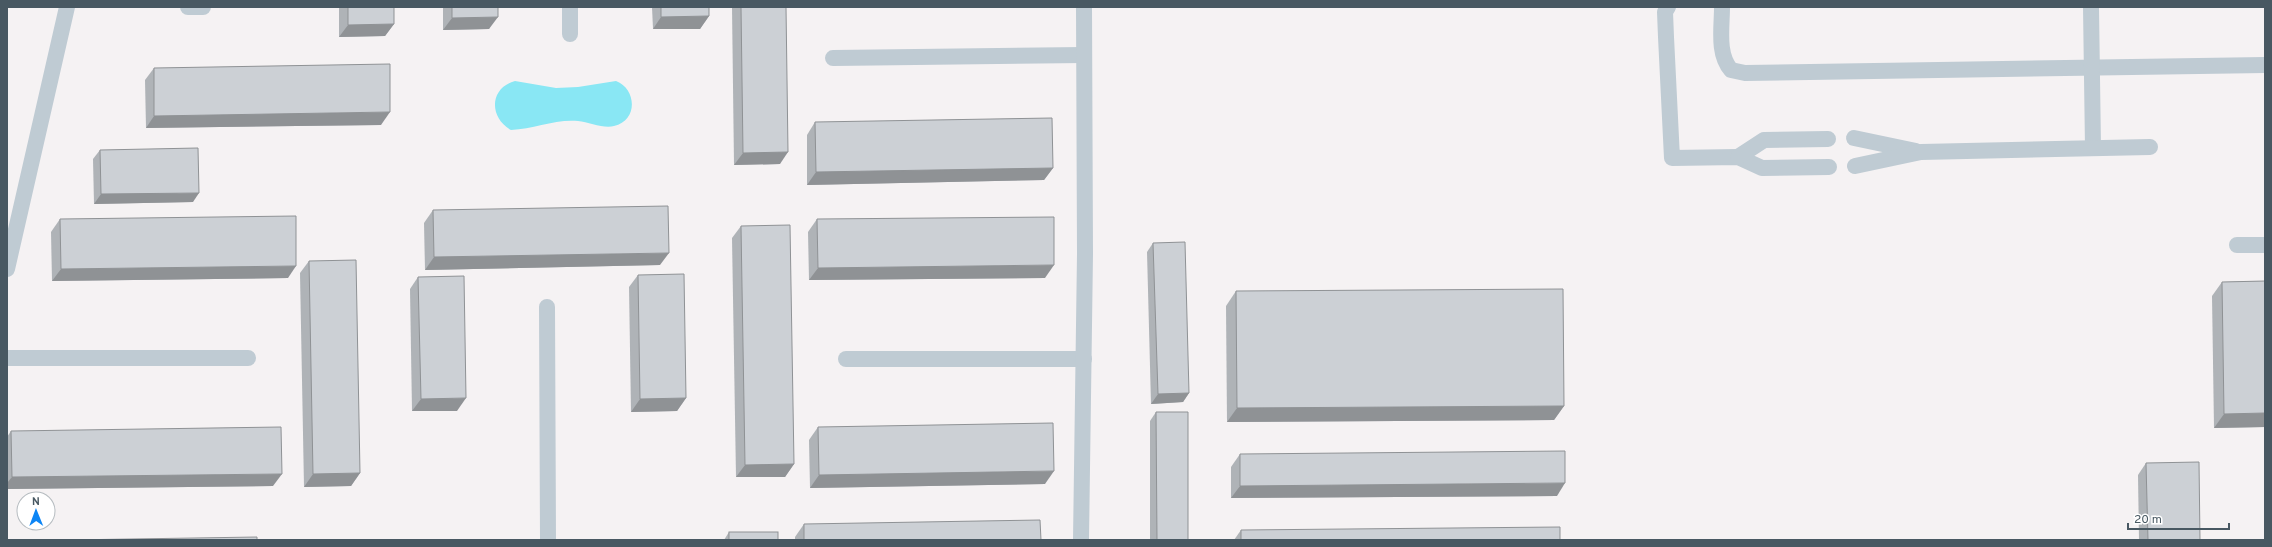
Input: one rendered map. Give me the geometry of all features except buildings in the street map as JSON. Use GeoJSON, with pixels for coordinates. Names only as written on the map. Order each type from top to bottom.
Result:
{"type":"FeatureCollection","features":[{"type":"Feature","properties":{"kind":"lane"},"geometry":{"type":"LineString","coordinates":[[7,269],[67,7]]}},
{"type":"Feature","properties":{"kind":"lane"},"geometry":{"type":"LineString","coordinates":[[188,7],[203,7]]}},
{"type":"Feature","properties":{"kind":"lane"},"geometry":{"type":"LineString","coordinates":[[570,7],[570,34]]}},
{"type":"Feature","properties":{"kind":"lane"},"geometry":{"type":"LineString","coordinates":[[1081,540],[1084,359],[1084,7]]}},
{"type":"Feature","properties":{"kind":"lane"},"geometry":{"type":"LineString","coordinates":[[1668,7],[1666,12],[1666,38],[1672,158],[1738,157],[1762,168],[1829,167]]}},
{"type":"Feature","properties":{"kind":"lane"},"geometry":{"type":"LineString","coordinates":[[1722,7],[1722,49],[1726,64],[1731,70],[1745,73],[2265,65]]}},
{"type":"Feature","properties":{"kind":"lane"},"geometry":{"type":"LineString","coordinates":[[2091,7],[2093,148]]}},
{"type":"Feature","properties":{"kind":"lane"},"geometry":{"type":"LineString","coordinates":[[833,58],[1084,56]]}},
{"type":"Feature","properties":{"kind":"lane"},"geometry":{"type":"LineString","coordinates":[[1854,138],[1921,152]]}},
{"type":"Feature","properties":{"kind":"lane"},"geometry":{"type":"LineString","coordinates":[[1738,157],[1764,140],[1828,139]]}},
{"type":"Feature","properties":{"kind":"lane"},"geometry":{"type":"LineString","coordinates":[[1855,166],[1921,152],[2150,147]]}},
{"type":"Feature","properties":{"kind":"lane"},"geometry":{"type":"LineString","coordinates":[[2237,245],[2265,245]]}},
{"type":"Feature","properties":{"kind":"lane"},"geometry":{"type":"LineString","coordinates":[[547,307],[548,540]]}},
{"type":"Feature","properties":{"kind":"lane"},"geometry":{"type":"LineString","coordinates":[[7,358],[248,358]]}},
{"type":"Feature","properties":{"kind":"lane"},"geometry":{"type":"LineString","coordinates":[[846,359],[1084,359]]}},
{"type":"Feature","properties":{"kind":"water"},"geometry":{"type":"Polygon","coordinates":[[[515,81],[556,88],[578,87],[616,81],[623,85],[631,97],[631,112],[622,123],[610,127],[578,121],[561,121],[511,130],[504,125],[499,118],[495,104],[500,90],[506,85],[515,81]]]}}]}
